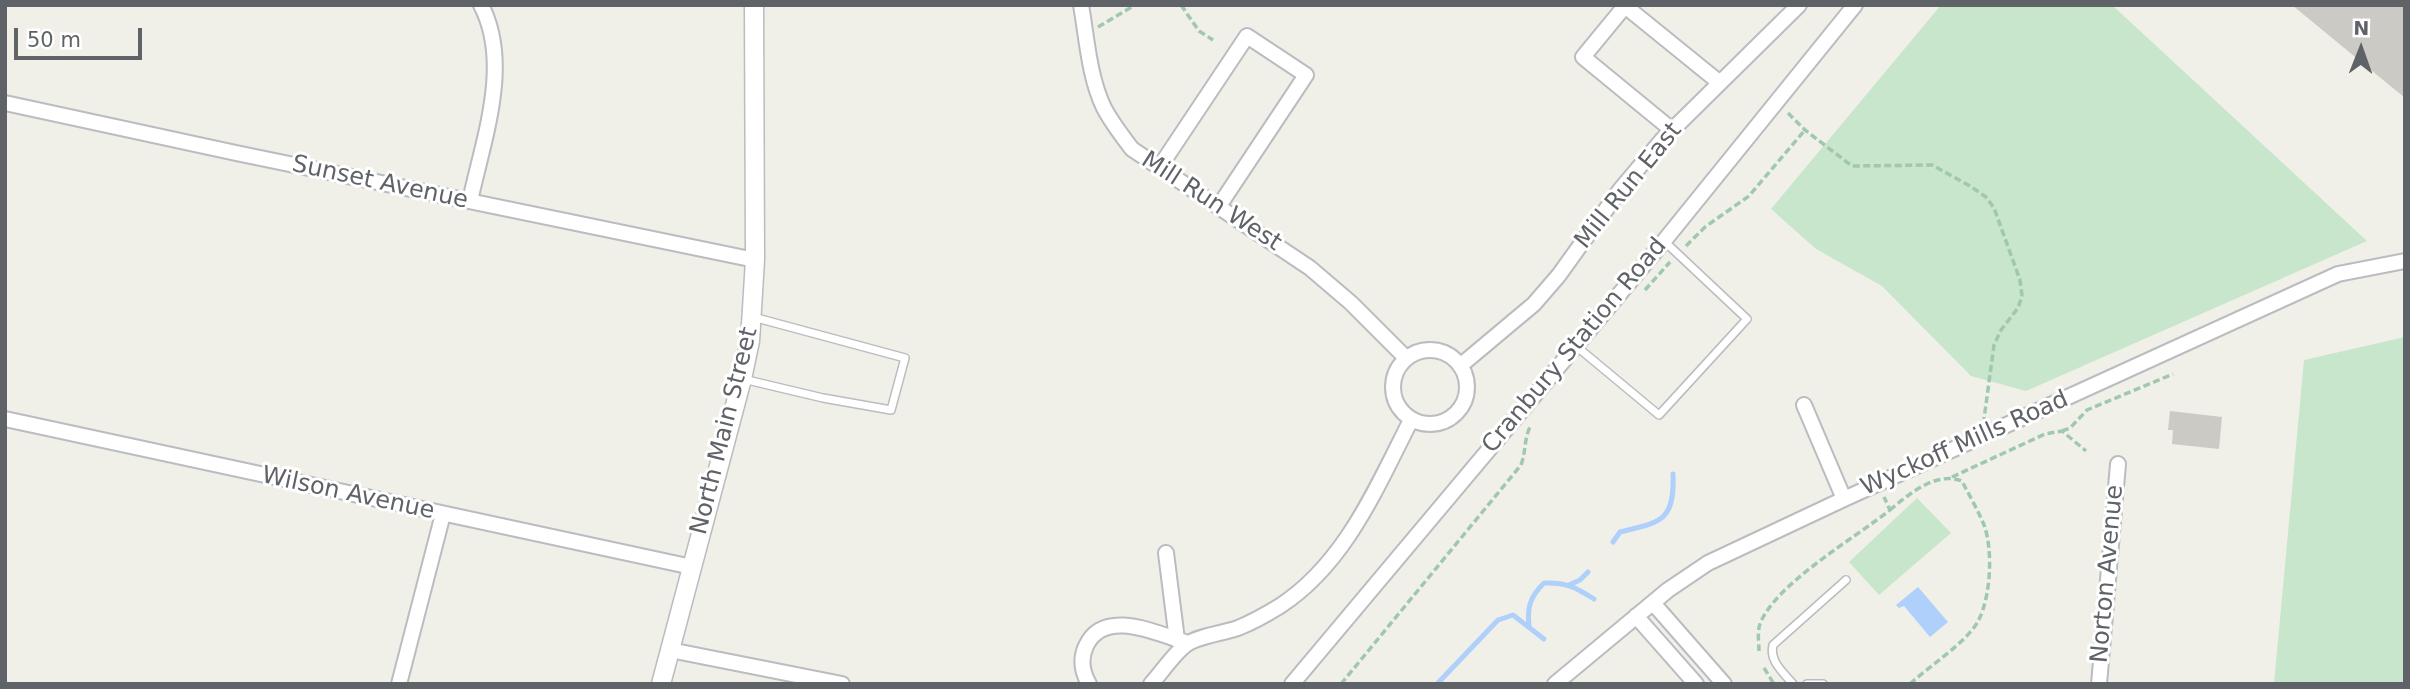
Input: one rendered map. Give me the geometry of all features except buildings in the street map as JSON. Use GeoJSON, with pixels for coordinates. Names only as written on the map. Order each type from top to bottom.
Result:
{"type":"FeatureCollection","features":[{"type":"Feature","properties":{"kind":"street"},"geometry":{"type":"LineString","coordinates":[[470,201],[495,85],[493,38],[481,5]]}},
{"type":"Feature","properties":{"kind":"street","name":"North Main Street"},"geometry":{"type":"LineString","coordinates":[[661,684],[742,379],[753,317],[754,5]]}},
{"type":"Feature","properties":{"kind":"street","name":"Mill Run West"},"geometry":{"type":"LineString","coordinates":[[1082,5],[1095,82],[1103,106],[1132,149],[1310,268],[1351,303],[1406,358]]}},
{"type":"Feature","properties":{"kind":"street","name":"Mill Run East"},"geometry":{"type":"LineString","coordinates":[[1460,366],[1534,303],[1559,275],[1620,190],[1672,130],[1799,5]]}},
{"type":"Feature","properties":{"kind":"street","name":"Cranbury Station Road"},"geometry":{"type":"LineString","coordinates":[[1292,684],[1664,241],[1855,5]]}},
{"type":"Feature","properties":{"kind":"street"},"geometry":{"type":"LineString","coordinates":[[1672,130],[1583,57],[1625,6],[1720,83]]}},
{"type":"Feature","properties":{"kind":"street"},"geometry":{"type":"LineString","coordinates":[[1159,168],[1248,36],[1306,75],[1219,206]]}},
{"type":"Feature","properties":{"kind":"street","name":"Sunset Avenue"},"geometry":{"type":"LineString","coordinates":[[5,103],[755,260]]}},
{"type":"Feature","properties":{"kind":"street","name":"Wyckoff Mills Road"},"geometry":{"type":"LineString","coordinates":[[1555,684],[1679,581],[1708,563],[2338,274],[2405,261]]}},
{"type":"Feature","properties":{"kind":"street"},"geometry":{"type":"LineString","coordinates":[[1429,350],[1451,357],[1460,366],[1465,376],[1466,397],[1454,416],[1433,425],[1411,420],[1403,414],[1393,396],[1394,375],[1406,358],[1416,352],[1429,350]]}},
{"type":"Feature","properties":{"kind":"street"},"geometry":{"type":"LineString","coordinates":[[1804,405],[1844,499]]}},
{"type":"Feature","properties":{"kind":"street","name":"Wilson Avenue"},"geometry":{"type":"LineString","coordinates":[[5,419],[692,567]]}},
{"type":"Feature","properties":{"kind":"street"},"geometry":{"type":"LineString","coordinates":[[1089,684],[1082,669],[1083,655],[1087,643],[1096,633],[1107,627],[1132,626],[1182,641],[1239,628],[1283,604],[1313,578],[1337,551],[1361,517],[1411,420]]}},
{"type":"Feature","properties":{"kind":"street","name":"Norton Avenue"},"geometry":{"type":"LineString","coordinates":[[2099,684],[2118,464]]}},
{"type":"Feature","properties":{"kind":"street"},"geometry":{"type":"LineString","coordinates":[[399,684],[443,514]]}},
{"type":"Feature","properties":{"kind":"street"},"geometry":{"type":"LineString","coordinates":[[1151,684],[1182,641],[1166,553]]}},
{"type":"Feature","properties":{"kind":"street"},"geometry":{"type":"LineString","coordinates":[[1653,603],[1724,684]]}},
{"type":"Feature","properties":{"kind":"street"},"geometry":{"type":"LineString","coordinates":[[1636,616],[1696,684]]}},
{"type":"Feature","properties":{"kind":"street"},"geometry":{"type":"LineString","coordinates":[[670,650],[842,684]]}},
{"type":"Feature","properties":{"kind":"street"},"geometry":{"type":"LineString","coordinates":[[1684,671],[1700,657]]}},
{"type":"Feature","properties":{"kind":"lane"},"geometry":{"type":"LineString","coordinates":[[1575,346],[1659,415],[1747,319],[1664,241]]}},
{"type":"Feature","properties":{"kind":"lane"},"geometry":{"type":"LineString","coordinates":[[742,379],[823,398],[891,410],[905,358],[753,317]]}},
{"type":"Feature","properties":{"kind":"lane"},"geometry":{"type":"LineString","coordinates":[[1793,684],[1774,660],[1771,652],[1773,645],[1846,580]]}},
{"type":"Feature","properties":{"kind":"lane"},"geometry":{"type":"LineString","coordinates":[[1807,684],[1823,684]]}},
{"type":"Feature","properties":{"kind":"path"},"geometry":{"type":"LineString","coordinates":[[1086,29],[1108,23],[1135,5]]}},
{"type":"Feature","properties":{"kind":"path"},"geometry":{"type":"LineString","coordinates":[[1181,5],[1199,31],[1213,40]]}},
{"type":"Feature","properties":{"kind":"path"},"geometry":{"type":"LineString","coordinates":[[1776,102],[1805,130],[1852,166],[1932,165],[1986,197],[1994,208],[2020,281],[2022,296],[2018,308],[2001,330],[1994,345],[1987,410],[1984,419],[1976,425]]}},
{"type":"Feature","properties":{"kind":"path"},"geometry":{"type":"LineString","coordinates":[[1638,298],[1705,227],[1749,196],[1805,130]]}},
{"type":"Feature","properties":{"kind":"path"},"geometry":{"type":"LineString","coordinates":[[1759,656],[1759,626],[1772,601],[1911,492],[1952,477],[2045,434],[2070,429],[2087,410],[2173,374]]}},
{"type":"Feature","properties":{"kind":"path"},"geometry":{"type":"LineString","coordinates":[[1341,684],[1521,465],[1526,453],[1528,429],[1535,420]]}},
{"type":"Feature","properties":{"kind":"path"},"geometry":{"type":"LineString","coordinates":[[2062,431],[2086,452]]}},
{"type":"Feature","properties":{"kind":"path"},"geometry":{"type":"LineString","coordinates":[[1910,684],[1973,630],[1983,614],[1988,593],[1989,555],[1985,527],[1962,481],[1952,477]]}},
{"type":"Feature","properties":{"kind":"path"},"geometry":{"type":"LineString","coordinates":[[1884,496],[1889,510]]}},
{"type":"Feature","properties":{"kind":"path"},"geometry":{"type":"LineString","coordinates":[[1763,665],[1766,675],[1774,684]]}},
{"type":"Feature","properties":{"kind":"green space"},"geometry":{"type":"Polygon","coordinates":[[[1941,5],[2112,5],[2367,241],[2026,391],[1971,376],[1882,286],[1816,249],[1771,209],[1941,5]]]}},
{"type":"Feature","properties":{"kind":"green space"},"geometry":{"type":"Polygon","coordinates":[[[2405,337],[2405,684],[2274,684],[2304,360],[2405,337]]]}},
{"type":"Feature","properties":{"kind":"green space"},"geometry":{"type":"Polygon","coordinates":[[[1917,498],[1951,533],[1879,595],[1849,562],[1917,498]]]}},
{"type":"Feature","properties":{"kind":"water"},"geometry":{"type":"Polygon","coordinates":[[[1918,587],[1948,622],[1930,637],[1904,606],[1899,608],[1896,605],[1918,587]]]}},
{"type":"Feature","properties":{"kind":"waterway"},"geometry":{"type":"LineString","coordinates":[[1613,542],[1620,532],[1655,522],[1668,511],[1673,490],[1673,474]]}},
{"type":"Feature","properties":{"kind":"waterway"},"geometry":{"type":"LineString","coordinates":[[1569,585],[1588,572]]}},
{"type":"Feature","properties":{"kind":"waterway"},"geometry":{"type":"LineString","coordinates":[[1529,626],[1531,603],[1544,583],[1570,586],[1594,599]]}},
{"type":"Feature","properties":{"kind":"waterway"},"geometry":{"type":"LineString","coordinates":[[1437,684],[1498,620],[1513,615],[1544,639]]}}]}
